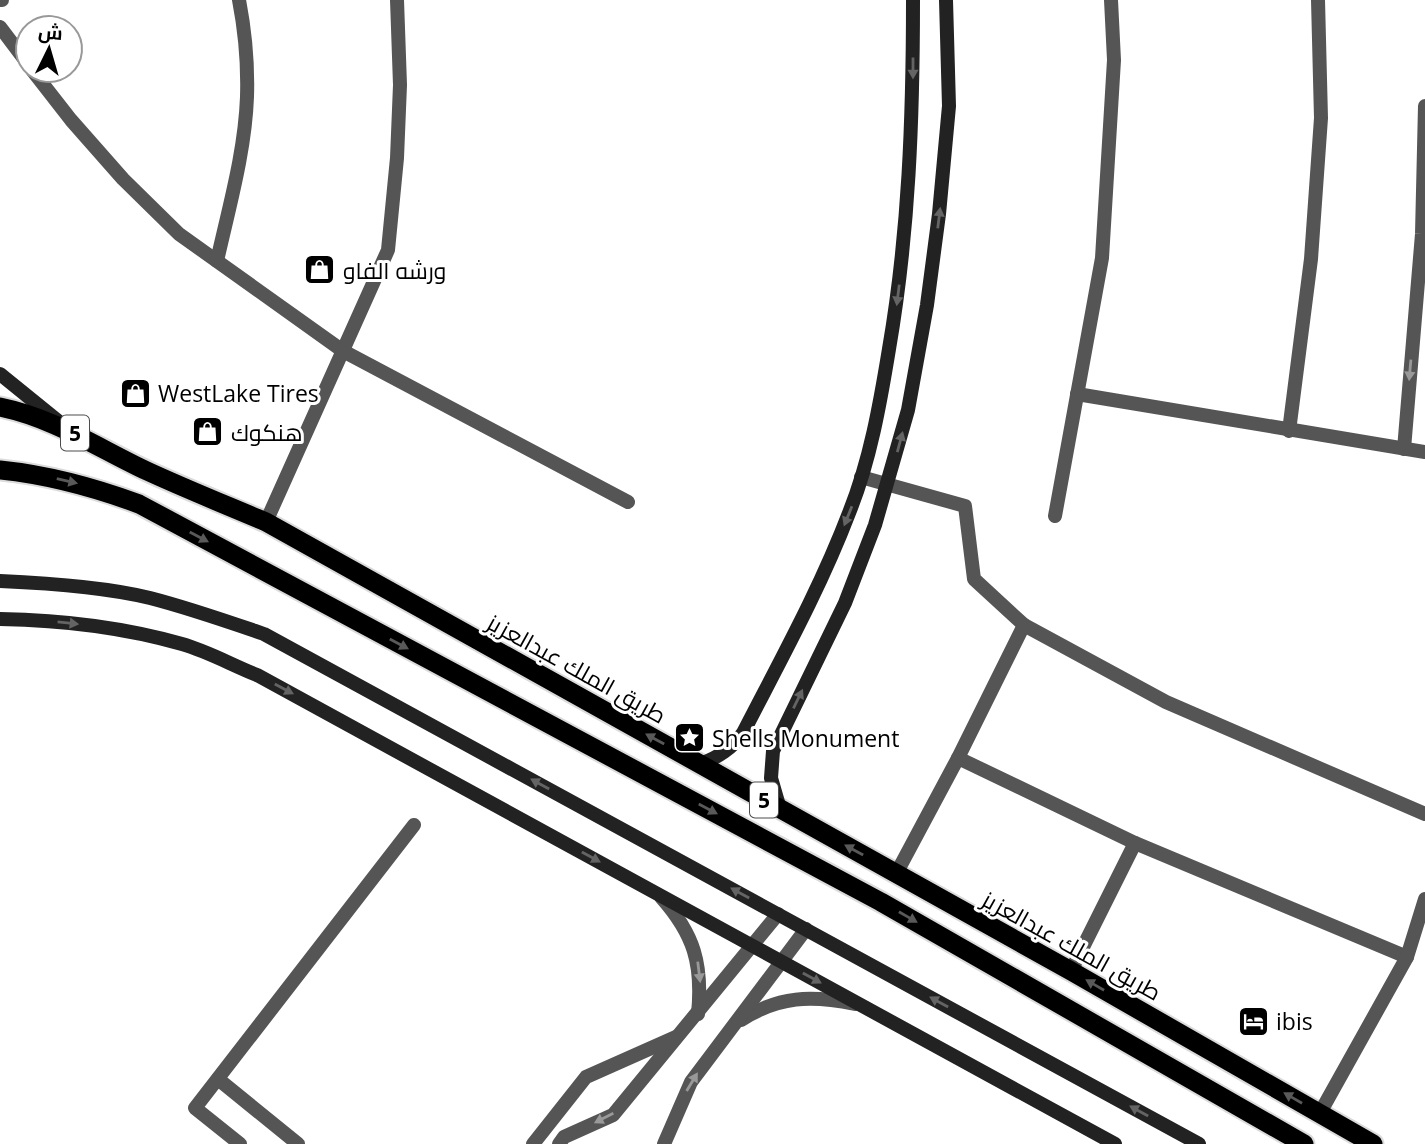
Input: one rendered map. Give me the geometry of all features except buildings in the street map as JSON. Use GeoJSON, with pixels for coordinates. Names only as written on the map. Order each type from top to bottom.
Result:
{"type":"FeatureCollection","features":[{"type":"Feature","properties":{"kind":"highway","name":"طريق الملك عبدالعزيز"},"geometry":{"type":"LineString","coordinates":[[0,407],[19,411],[70,431],[146,471],[266,522],[1071,971],[1373,1144]]}},
{"type":"Feature","properties":{"kind":"highway","name":"5"},"geometry":{"type":"LineString","coordinates":[[0,470],[38,474],[94,487],[139,505],[881,902],[1304,1144]]}},
{"type":"Feature","properties":{"kind":"main road"},"geometry":{"type":"LineString","coordinates":[[700,764],[732,748],[743,733],[816,591],[850,513],[861,477],[880,406],[908,213],[913,104],[912,0]]}},
{"type":"Feature","properties":{"kind":"main road"},"geometry":{"type":"LineString","coordinates":[[780,809],[771,778],[773,751],[845,603],[876,525],[908,410],[927,305],[939,214],[949,106],[946,0]]}},
{"type":"Feature","properties":{"kind":"main road"},"geometry":{"type":"LineString","coordinates":[[0,374],[70,431]]}},
{"type":"Feature","properties":{"kind":"main road"},"geometry":{"type":"LineString","coordinates":[[0,582],[47,583],[148,597],[264,634],[1199,1144]]}},
{"type":"Feature","properties":{"kind":"main road"},"geometry":{"type":"LineString","coordinates":[[0,619],[111,627],[184,645],[257,675],[1115,1144]]}},
{"type":"Feature","properties":{"kind":"street"},"geometry":{"type":"LineString","coordinates":[[217,261],[237,171],[247,97],[243,22],[239,0]]}},
{"type":"Feature","properties":{"kind":"street"},"geometry":{"type":"LineString","coordinates":[[266,522],[388,250],[397,158],[400,85],[397,0]]}},
{"type":"Feature","properties":{"kind":"street"},"geometry":{"type":"LineString","coordinates":[[1055,516],[1102,258],[1114,60],[1111,0]]}},
{"type":"Feature","properties":{"kind":"street"},"geometry":{"type":"LineString","coordinates":[[1289,431],[1311,259],[1316,195],[1321,118],[1318,0]]}},
{"type":"Feature","properties":{"kind":"street"},"geometry":{"type":"LineString","coordinates":[[0,27],[14,46]]}},
{"type":"Feature","properties":{"kind":"street"},"geometry":{"type":"LineString","coordinates":[[44,84],[123,179],[179,234],[343,351],[628,502]]}},
{"type":"Feature","properties":{"kind":"street"},"geometry":{"type":"LineString","coordinates":[[1404,449],[1422,234],[1425,106]]}},
{"type":"Feature","properties":{"kind":"street"},"geometry":{"type":"LineString","coordinates":[[1077,394],[1425,452]]}},
{"type":"Feature","properties":{"kind":"street"},"geometry":{"type":"LineString","coordinates":[[861,477],[965,506],[974,579],[1024,625],[1166,702],[1425,814]]}},
{"type":"Feature","properties":{"kind":"street"},"geometry":{"type":"LineString","coordinates":[[896,874],[958,758],[1024,625]]}},
{"type":"Feature","properties":{"kind":"street"},"geometry":{"type":"LineString","coordinates":[[958,758],[1135,844],[1407,957]]}},
{"type":"Feature","properties":{"kind":"street"},"geometry":{"type":"LineString","coordinates":[[240,1144],[195,1108],[414,825]]}},
{"type":"Feature","properties":{"kind":"street"},"geometry":{"type":"LineString","coordinates":[[1071,971],[1135,844]]}},
{"type":"Feature","properties":{"kind":"street"},"geometry":{"type":"LineString","coordinates":[[657,893],[679,920],[696,952],[700,971],[698,1014]]}},
{"type":"Feature","properties":{"kind":"street"},"geometry":{"type":"LineString","coordinates":[[1320,1113],[1407,957],[1425,899]]}},
{"type":"Feature","properties":{"kind":"street"},"geometry":{"type":"LineString","coordinates":[[559,1144],[564,1137],[613,1115],[778,914]]}},
{"type":"Feature","properties":{"kind":"street"},"geometry":{"type":"LineString","coordinates":[[664,1144],[691,1082],[806,929]]}},
{"type":"Feature","properties":{"kind":"street"},"geometry":{"type":"LineString","coordinates":[[730,1027],[755,1011],[789,1000],[827,998],[860,1005]]}},
{"type":"Feature","properties":{"kind":"street"},"geometry":{"type":"LineString","coordinates":[[533,1144],[586,1077],[681,1035]]}},
{"type":"Feature","properties":{"kind":"street"},"geometry":{"type":"LineString","coordinates":[[218,1079],[298,1144]]}},
{"type":"Feature","properties":{"kind":"place","name":"ورشه الفاو"},"geometry":{"type":"Point","coordinates":[320,270]}},
{"type":"Feature","properties":{"kind":"place","name":"WestLake Tires"},"geometry":{"type":"Point","coordinates":[135,393]}},
{"type":"Feature","properties":{"kind":"place","name":"هنكوك"},"geometry":{"type":"Point","coordinates":[208,432]}},
{"type":"Feature","properties":{"kind":"place","name":"Shells Monument"},"geometry":{"type":"Point","coordinates":[689,738]}},
{"type":"Feature","properties":{"kind":"place","name":"ibis"},"geometry":{"type":"Point","coordinates":[1253,1021]}}]}
